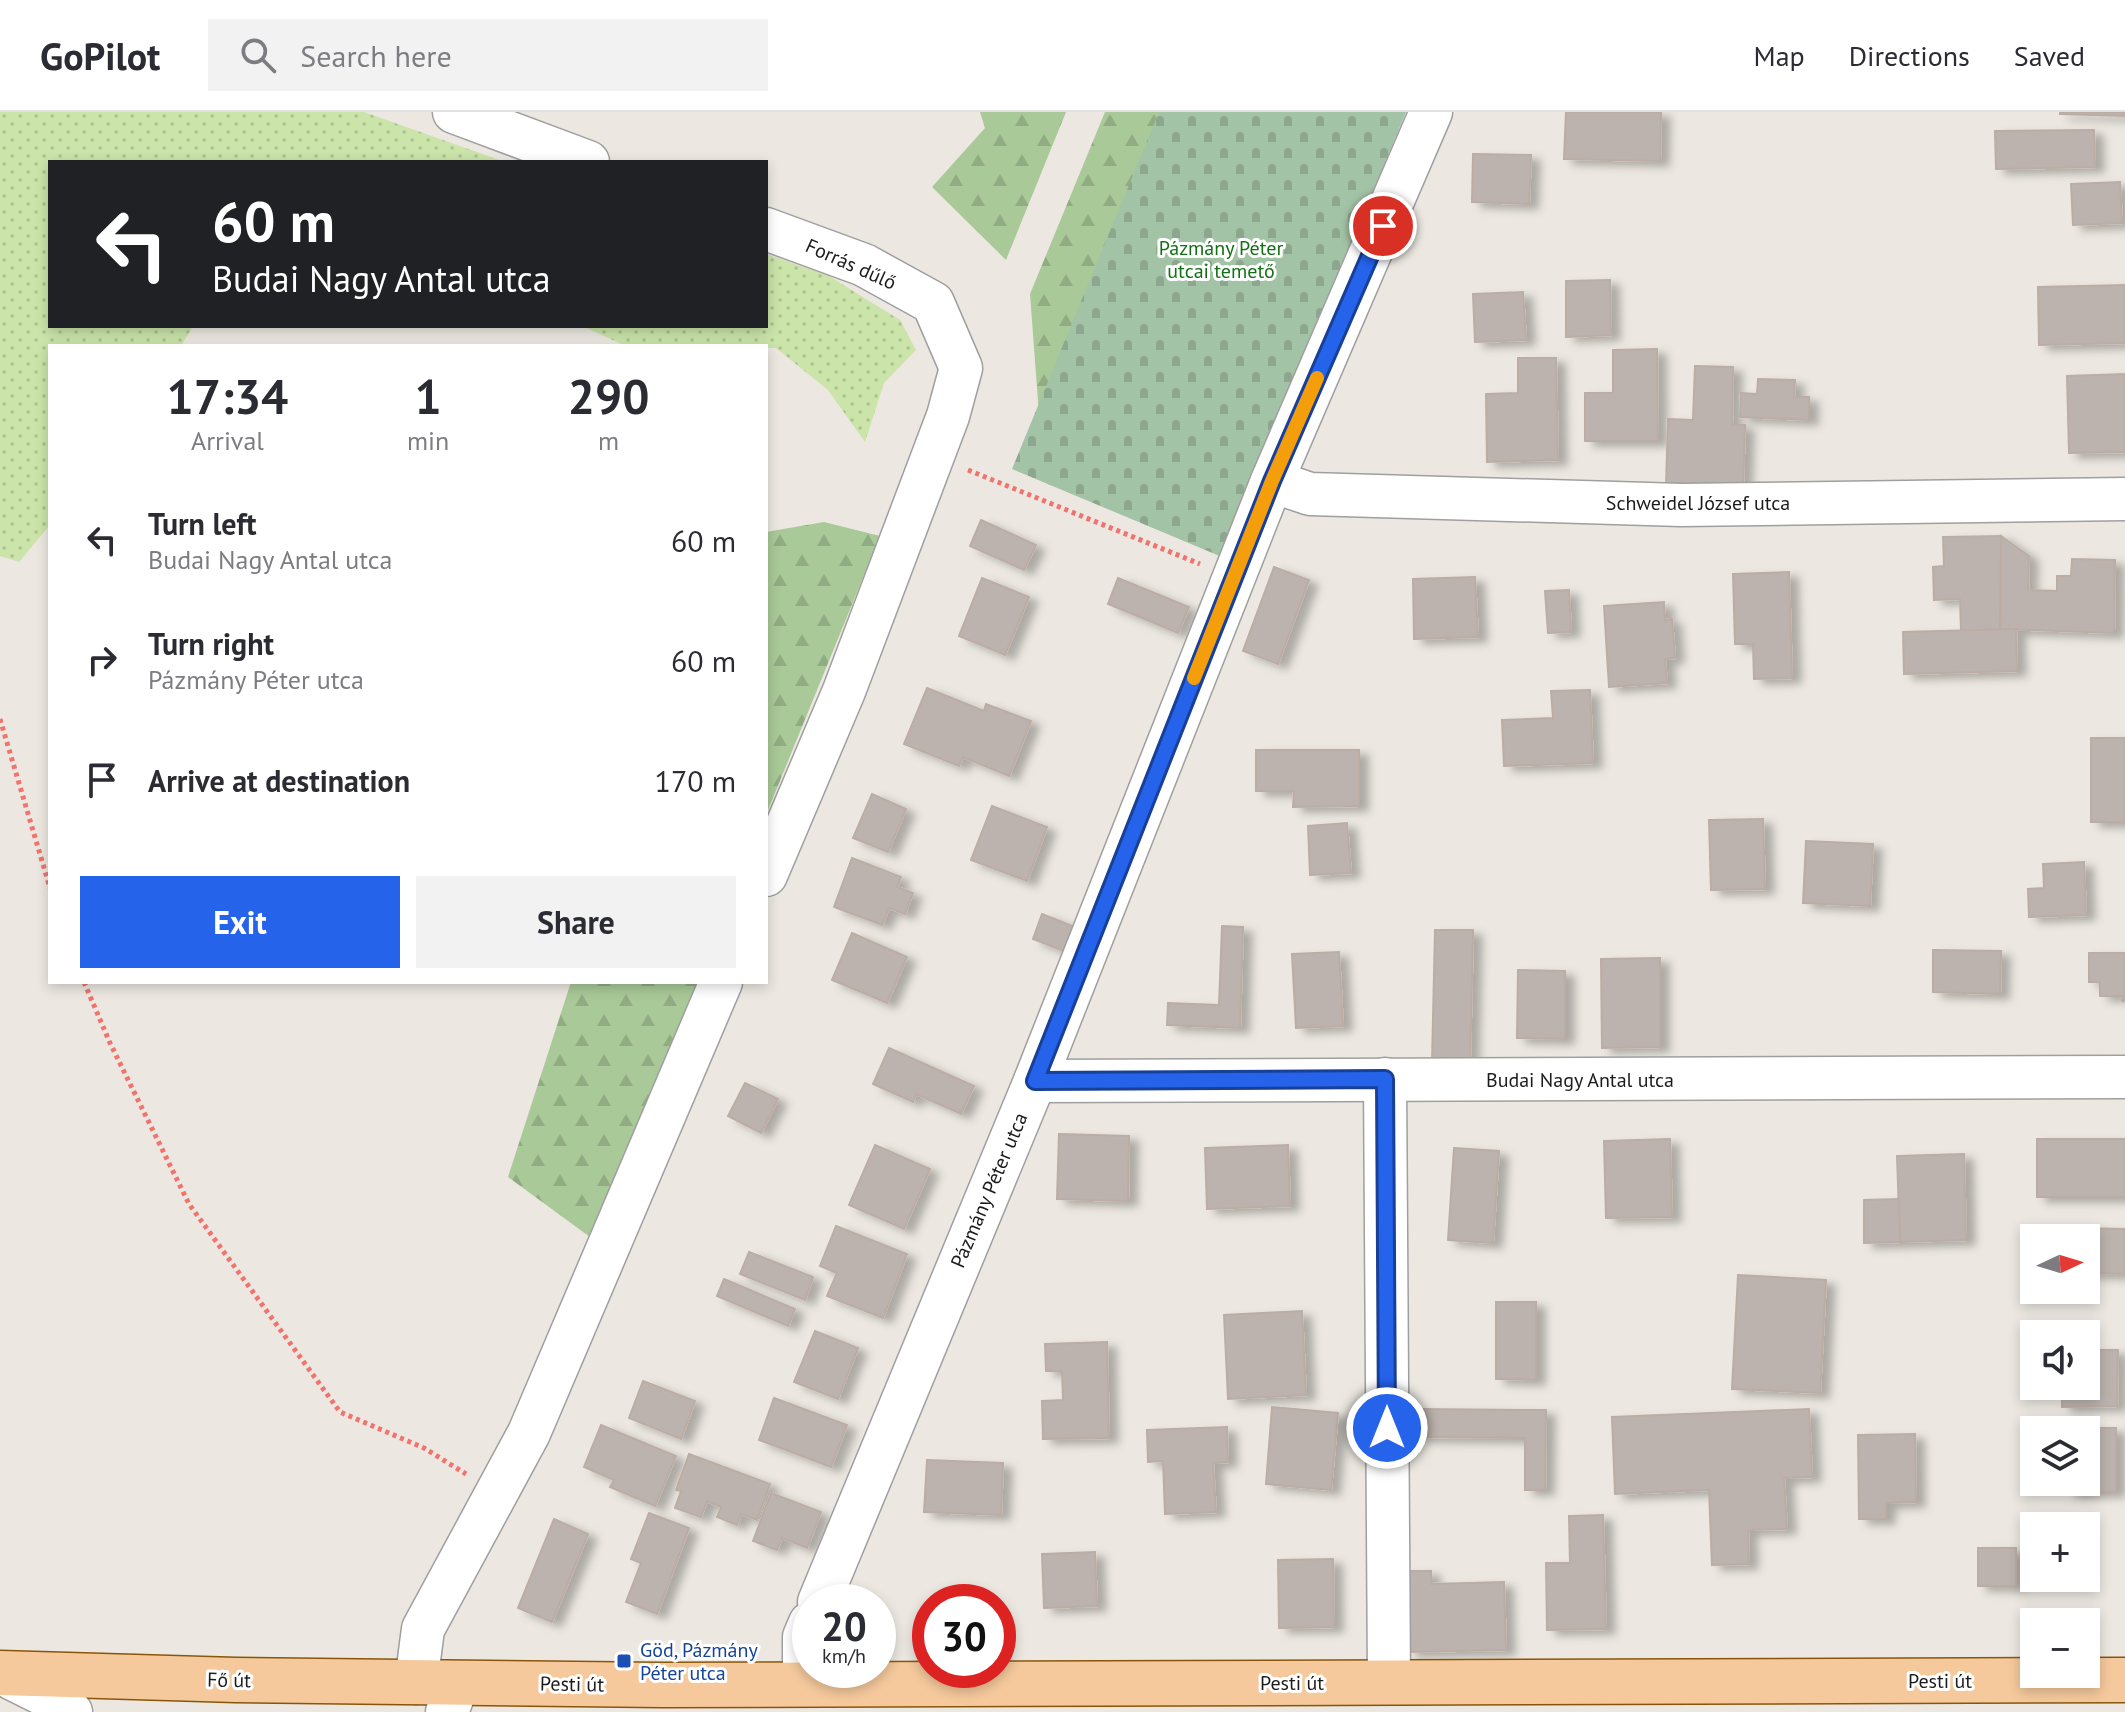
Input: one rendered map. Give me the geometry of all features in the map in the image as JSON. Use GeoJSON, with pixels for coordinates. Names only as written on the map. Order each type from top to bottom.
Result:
{"type":"FeatureCollection","features":[{"type":"Feature","properties":{"kind":"main road","name":"Fő út"},"geometry":{"type":"LineString","coordinates":[[1,1673],[441,1693]]}},
{"type":"Feature","properties":{"kind":"main road","name":"Pesti út"},"geometry":{"type":"LineString","coordinates":[[896,1683],[2125,1680]]}},
{"type":"Feature","properties":{"kind":"main road","name":"Pesti út"},"geometry":{"type":"LineString","coordinates":[[441,1693],[792,1683]]}},
{"type":"Feature","properties":{"kind":"street"},"geometry":{"type":"LineString","coordinates":[[454,112],[583,160]]}},
{"type":"Feature","properties":{"kind":"street","name":"Pázmány Péter utca"},"geometry":{"type":"LineString","coordinates":[[826,1584],[1035,1081],[1272,481],[1431,112]]}},
{"type":"Feature","properties":{"kind":"street","name":"Forrás dűlő"},"geometry":{"type":"LineString","coordinates":[[768,230],[864,265],[933,303],[961,368],[933,456]]}},
{"type":"Feature","properties":{"kind":"street"},"geometry":{"type":"LineString","coordinates":[[768,870],[844,691],[933,456]]}},
{"type":"Feature","properties":{"kind":"street","name":"Schweidel József utca"},"geometry":{"type":"LineString","coordinates":[[1272,481],[1310,494],[1681,505],[2125,499]]}},
{"type":"Feature","properties":{"kind":"street"},"geometry":{"type":"LineString","coordinates":[[441,1693],[423,1629],[529,1433],[720,984]]}},
{"type":"Feature","properties":{"kind":"street","name":"Budai Nagy Antal utca"},"geometry":{"type":"LineString","coordinates":[[1035,1081],[2125,1077]]}},
{"type":"Feature","properties":{"kind":"street"},"geometry":{"type":"LineString","coordinates":[[1385,1079],[1389,1682]]}},
{"type":"Feature","properties":{"kind":"street"},"geometry":{"type":"LineString","coordinates":[[1,1673],[55,1700],[71,1712]]}},
{"type":"Feature","properties":{"kind":"path"},"geometry":{"type":"LineString","coordinates":[[933,456],[1234,578]]}},
{"type":"Feature","properties":{"kind":"path"},"geometry":{"type":"LineString","coordinates":[[0,719],[48,881]]}},
{"type":"Feature","properties":{"kind":"path"},"geometry":{"type":"LineString","coordinates":[[85,984],[110,1043],[189,1204],[340,1412],[424,1448],[496,1494]]}},
{"type":"Feature","properties":{"kind":"green space"},"geometry":{"type":"Polygon","coordinates":[[[0,112],[364,112],[499,160],[48,160],[48,328],[192,328],[182,344],[48,344],[48,527],[19,562],[0,556],[0,112]]]}},
{"type":"Feature","properties":{"kind":"green space"},"geometry":{"type":"Polygon","coordinates":[[[980,112],[1066,112],[1006,260],[932,187],[985,128],[980,112]]]}},
{"type":"Feature","properties":{"kind":"green space"},"geometry":{"type":"Polygon","coordinates":[[[1105,112],[1347,112],[1042,455],[1030,294],[1105,112]]]}},
{"type":"Feature","properties":{"kind":"green space","name":"Pázmány Péter utcai temető"},"geometry":{"type":"Polygon","coordinates":[[[1159,112],[1406,112],[1222,557],[1012,469],[1159,112]]]}},
{"type":"Feature","properties":{"kind":"green space"},"geometry":{"type":"Polygon","coordinates":[[[768,255],[829,276],[900,320],[916,350],[884,383],[865,442],[828,390],[776,348],[768,348],[768,344],[622,344],[586,328],[768,328],[768,255]]]}},
{"type":"Feature","properties":{"kind":"green space"},"geometry":{"type":"Polygon","coordinates":[[[824,522],[880,536],[768,810],[768,532],[824,522]]]}},
{"type":"Feature","properties":{"kind":"green space"},"geometry":{"type":"Polygon","coordinates":[[[570,984],[697,984],[594,1240],[508,1177],[570,984]]]}},
{"type":"Feature","properties":{"kind":"building"},"geometry":{"type":"Polygon","coordinates":[[[1566,112],[1661,112],[1660,161],[1564,159],[1566,112]]]}},
{"type":"Feature","properties":{"kind":"building"},"geometry":{"type":"Polygon","coordinates":[[[2125,112],[2125,116],[2060,114],[2125,112]]]}},
{"type":"Feature","properties":{"kind":"building"},"geometry":{"type":"Polygon","coordinates":[[[2094,130],[2095,167],[1996,169],[1995,131],[2094,130]]]}},
{"type":"Feature","properties":{"kind":"building"},"geometry":{"type":"Polygon","coordinates":[[[1473,154],[1531,155],[1529,204],[1472,202],[1473,154]]]}},
{"type":"Feature","properties":{"kind":"building"},"geometry":{"type":"Polygon","coordinates":[[[2120,182],[2122,223],[2073,225],[2071,184],[2120,182]]]}},
{"type":"Feature","properties":{"kind":"building"},"geometry":{"type":"Polygon","coordinates":[[[1610,280],[1611,335],[1566,337],[1566,281],[1610,280]]]}},
{"type":"Feature","properties":{"kind":"building"},"geometry":{"type":"Polygon","coordinates":[[[2125,285],[2125,343],[2039,345],[2038,287],[2125,285]]]}},
{"type":"Feature","properties":{"kind":"building"},"geometry":{"type":"Polygon","coordinates":[[[1523,292],[1526,340],[1475,342],[1473,294],[1523,292]]]}},
{"type":"Feature","properties":{"kind":"building"},"geometry":{"type":"Polygon","coordinates":[[[1657,349],[1658,441],[1585,441],[1585,393],[1613,393],[1613,350],[1657,349]]]}},
{"type":"Feature","properties":{"kind":"building"},"geometry":{"type":"Polygon","coordinates":[[[1518,358],[1556,358],[1558,460],[1487,462],[1486,394],[1518,393],[1518,358]]]}},
{"type":"Feature","properties":{"kind":"building"},"geometry":{"type":"Polygon","coordinates":[[[1695,366],[1733,367],[1732,425],[1745,425],[1743,487],[1666,485],[1668,419],[1693,420],[1695,366]]]}},
{"type":"Feature","properties":{"kind":"building"},"geometry":{"type":"Polygon","coordinates":[[[2125,374],[2125,452],[2069,453],[2067,376],[2125,374]]]}},
{"type":"Feature","properties":{"kind":"building"},"geometry":{"type":"Polygon","coordinates":[[[1758,379],[1795,380],[1794,397],[1809,397],[1809,420],[1740,417],[1741,393],[1757,394],[1758,379]]]}},
{"type":"Feature","properties":{"kind":"building"},"geometry":{"type":"Polygon","coordinates":[[[981,520],[1036,545],[1024,570],[970,546],[981,520]]]}},
{"type":"Feature","properties":{"kind":"building"},"geometry":{"type":"Polygon","coordinates":[[[2001,536],[2029,556],[2028,590],[2057,591],[2057,576],[2071,576],[2072,559],[2115,560],[2114,633],[2000,629],[2001,536]]]}},
{"type":"Feature","properties":{"kind":"building"},"geometry":{"type":"Polygon","coordinates":[[[2001,536],[2000,629],[1961,631],[1960,599],[1934,600],[1933,567],[1944,566],[1943,537],[2001,536]]]}},
{"type":"Feature","properties":{"kind":"building"},"geometry":{"type":"Polygon","coordinates":[[[1274,567],[1309,580],[1278,664],[1243,651],[1274,567]]]}},
{"type":"Feature","properties":{"kind":"building"},"geometry":{"type":"Polygon","coordinates":[[[1789,572],[1792,678],[1754,679],[1753,644],[1735,644],[1733,574],[1789,572]]]}},
{"type":"Feature","properties":{"kind":"building"},"geometry":{"type":"Polygon","coordinates":[[[1475,577],[1478,637],[1414,639],[1413,579],[1475,577]]]}},
{"type":"Feature","properties":{"kind":"building"},"geometry":{"type":"Polygon","coordinates":[[[982,578],[1029,597],[1005,655],[959,636],[982,578]]]}},
{"type":"Feature","properties":{"kind":"building"},"geometry":{"type":"Polygon","coordinates":[[[1118,578],[1189,607],[1178,633],[1108,604],[1118,578]]]}},
{"type":"Feature","properties":{"kind":"building"},"geometry":{"type":"Polygon","coordinates":[[[1569,590],[1571,632],[1548,633],[1545,591],[1569,590]]]}},
{"type":"Feature","properties":{"kind":"building"},"geometry":{"type":"Polygon","coordinates":[[[1664,602],[1665,620],[1672,619],[1675,658],[1665,659],[1667,683],[1609,687],[1604,606],[1664,602]]]}},
{"type":"Feature","properties":{"kind":"building"},"geometry":{"type":"Polygon","coordinates":[[[2016,629],[2017,671],[1904,674],[1903,632],[2016,629]]]}},
{"type":"Feature","properties":{"kind":"building"},"geometry":{"type":"Polygon","coordinates":[[[927,688],[984,711],[986,704],[1031,721],[1009,776],[963,757],[959,766],[904,744],[927,688]]]}},
{"type":"Feature","properties":{"kind":"building"},"geometry":{"type":"Polygon","coordinates":[[[1590,690],[1593,763],[1504,766],[1502,720],[1553,718],[1551,691],[1590,690]]]}},
{"type":"Feature","properties":{"kind":"building"},"geometry":{"type":"Polygon","coordinates":[[[2091,738],[2125,738],[2125,822],[2091,822],[2091,738]]]}},
{"type":"Feature","properties":{"kind":"building"},"geometry":{"type":"Polygon","coordinates":[[[1256,750],[1359,750],[1359,806],[1293,807],[1294,791],[1256,791],[1256,750]]]}},
{"type":"Feature","properties":{"kind":"building"},"geometry":{"type":"Polygon","coordinates":[[[872,794],[906,809],[888,852],[853,838],[872,794]]]}},
{"type":"Feature","properties":{"kind":"building"},"geometry":{"type":"Polygon","coordinates":[[[992,806],[1047,827],[1027,881],[971,860],[992,806]]]}},
{"type":"Feature","properties":{"kind":"building"},"geometry":{"type":"Polygon","coordinates":[[[1763,819],[1765,889],[1711,890],[1709,820],[1763,819]]]}},
{"type":"Feature","properties":{"kind":"building"},"geometry":{"type":"Polygon","coordinates":[[[1347,823],[1351,873],[1310,875],[1308,826],[1347,823]]]}},
{"type":"Feature","properties":{"kind":"building"},"geometry":{"type":"Polygon","coordinates":[[[1806,841],[1873,844],[1870,906],[1803,903],[1806,841]]]}},
{"type":"Feature","properties":{"kind":"building"},"geometry":{"type":"Polygon","coordinates":[[[852,858],[901,877],[897,887],[913,893],[905,914],[889,908],[882,925],[834,907],[852,858]]]}},
{"type":"Feature","properties":{"kind":"building"},"geometry":{"type":"Polygon","coordinates":[[[2084,862],[2086,915],[2029,917],[2028,889],[2044,888],[2043,864],[2084,862]]]}},
{"type":"Feature","properties":{"kind":"building"},"geometry":{"type":"Polygon","coordinates":[[[1042,914],[1075,927],[1066,952],[1033,939],[1042,914]]]}},
{"type":"Feature","properties":{"kind":"building"},"geometry":{"type":"Polygon","coordinates":[[[1222,926],[1243,927],[1240,1028],[1167,1025],[1168,1003],[1219,1005],[1222,926]]]}},
{"type":"Feature","properties":{"kind":"building"},"geometry":{"type":"Polygon","coordinates":[[[1435,930],[1473,930],[1470,1063],[1432,1062],[1435,930]]]}},
{"type":"Feature","properties":{"kind":"building"},"geometry":{"type":"Polygon","coordinates":[[[852,933],[907,957],[887,1003],[832,980],[852,933]]]}},
{"type":"Feature","properties":{"kind":"building"},"geometry":{"type":"Polygon","coordinates":[[[1933,950],[2001,951],[2000,994],[1933,992],[1933,950]]]}},
{"type":"Feature","properties":{"kind":"building"},"geometry":{"type":"Polygon","coordinates":[[[1339,952],[1343,1026],[1296,1028],[1292,954],[1339,952]]]}},
{"type":"Feature","properties":{"kind":"building"},"geometry":{"type":"Polygon","coordinates":[[[2089,953],[2125,953],[2125,1001],[2122,1001],[2123,996],[2100,996],[2100,982],[2089,982],[2089,953]]]}},
{"type":"Feature","properties":{"kind":"building"},"geometry":{"type":"Polygon","coordinates":[[[1660,958],[1660,1047],[1602,1048],[1601,959],[1660,958]]]}},
{"type":"Feature","properties":{"kind":"building"},"geometry":{"type":"Polygon","coordinates":[[[1518,970],[1565,971],[1565,1039],[1517,1038],[1518,970]]]}},
{"type":"Feature","properties":{"kind":"building"},"geometry":{"type":"Polygon","coordinates":[[[889,1048],[974,1086],[961,1114],[916,1094],[913,1102],[873,1084],[889,1048]]]}},
{"type":"Feature","properties":{"kind":"building"},"geometry":{"type":"Polygon","coordinates":[[[745,1083],[778,1099],[761,1133],[728,1116],[745,1083]]]}},
{"type":"Feature","properties":{"kind":"building"},"geometry":{"type":"Polygon","coordinates":[[[1059,1134],[1129,1136],[1128,1201],[1057,1199],[1059,1134]]]}},
{"type":"Feature","properties":{"kind":"building"},"geometry":{"type":"Polygon","coordinates":[[[1670,1139],[1672,1217],[1606,1218],[1604,1141],[1670,1139]]]}},
{"type":"Feature","properties":{"kind":"building"},"geometry":{"type":"Polygon","coordinates":[[[2037,1139],[2125,1139],[2125,1197],[2037,1197],[2037,1139]]]}},
{"type":"Feature","properties":{"kind":"building"},"geometry":{"type":"Polygon","coordinates":[[[875,1145],[930,1169],[904,1229],[849,1205],[875,1145]]]}},
{"type":"Feature","properties":{"kind":"building"},"geometry":{"type":"Polygon","coordinates":[[[1288,1145],[1290,1206],[1207,1209],[1205,1148],[1288,1145]]]}},
{"type":"Feature","properties":{"kind":"building"},"geometry":{"type":"Polygon","coordinates":[[[1454,1148],[1499,1151],[1493,1243],[1448,1240],[1454,1148]]]}},
{"type":"Feature","properties":{"kind":"building"},"geometry":{"type":"Polygon","coordinates":[[[1964,1154],[1966,1240],[1900,1242],[1897,1156],[1964,1154]]]}},
{"type":"Feature","properties":{"kind":"building"},"geometry":{"type":"Polygon","coordinates":[[[1899,1199],[1900,1242],[1864,1243],[1864,1200],[1899,1199]]]}},
{"type":"Feature","properties":{"kind":"building"},"geometry":{"type":"Polygon","coordinates":[[[836,1226],[907,1254],[883,1318],[827,1296],[837,1273],[820,1266],[836,1226]]]}},
{"type":"Feature","properties":{"kind":"building"},"geometry":{"type":"Polygon","coordinates":[[[2100,1228],[2125,1229],[2125,1274],[2100,1273],[2100,1228]]]}},
{"type":"Feature","properties":{"kind":"building"},"geometry":{"type":"Polygon","coordinates":[[[749,1252],[813,1277],[805,1300],[740,1274],[749,1252]]]}},
{"type":"Feature","properties":{"kind":"building"},"geometry":{"type":"Polygon","coordinates":[[[1738,1275],[1826,1280],[1820,1393],[1732,1389],[1738,1275]]]}},
{"type":"Feature","properties":{"kind":"building"},"geometry":{"type":"Polygon","coordinates":[[[724,1279],[795,1309],[788,1326],[717,1296],[724,1279]]]}},
{"type":"Feature","properties":{"kind":"building"},"geometry":{"type":"Polygon","coordinates":[[[1496,1302],[1536,1302],[1536,1380],[1496,1379],[1496,1302]]]}},
{"type":"Feature","properties":{"kind":"building"},"geometry":{"type":"Polygon","coordinates":[[[1302,1311],[1306,1395],[1228,1399],[1224,1315],[1302,1311]]]}},
{"type":"Feature","properties":{"kind":"building"},"geometry":{"type":"Polygon","coordinates":[[[815,1331],[858,1348],[838,1399],[794,1382],[815,1331]]]}},
{"type":"Feature","properties":{"kind":"building"},"geometry":{"type":"Polygon","coordinates":[[[1107,1342],[1109,1438],[1043,1439],[1042,1401],[1063,1400],[1062,1371],[1046,1371],[1045,1344],[1107,1342]]]}},
{"type":"Feature","properties":{"kind":"building"},"geometry":{"type":"Polygon","coordinates":[[[2100,1350],[2118,1350],[2117,1406],[2062,1407],[2062,1400],[2100,1400],[2100,1350]]]}},
{"type":"Feature","properties":{"kind":"building"},"geometry":{"type":"Polygon","coordinates":[[[643,1381],[695,1401],[681,1439],[629,1418],[643,1381]]]}},
{"type":"Feature","properties":{"kind":"building"},"geometry":{"type":"Polygon","coordinates":[[[774,1398],[847,1425],[831,1467],[759,1440],[774,1398]]]}},
{"type":"Feature","properties":{"kind":"building"},"geometry":{"type":"Polygon","coordinates":[[[1272,1407],[1338,1413],[1331,1490],[1266,1484],[1272,1407]]]}},
{"type":"Feature","properties":{"kind":"building"},"geometry":{"type":"Polygon","coordinates":[[[1418,1409],[1546,1410],[1545,1490],[1525,1490],[1525,1438],[1418,1437],[1418,1409]]]}},
{"type":"Feature","properties":{"kind":"building"},"geometry":{"type":"Polygon","coordinates":[[[1809,1409],[1812,1477],[1784,1478],[1787,1529],[1748,1530],[1749,1564],[1712,1565],[1709,1490],[1615,1494],[1612,1417],[1809,1409]]]}},
{"type":"Feature","properties":{"kind":"building"},"geometry":{"type":"Polygon","coordinates":[[[601,1425],[676,1456],[655,1506],[610,1487],[614,1480],[584,1467],[601,1425]]]}},
{"type":"Feature","properties":{"kind":"building"},"geometry":{"type":"Polygon","coordinates":[[[1227,1427],[1228,1462],[1213,1463],[1216,1512],[1165,1514],[1163,1461],[1148,1462],[1147,1430],[1227,1427]]]}},
{"type":"Feature","properties":{"kind":"building"},"geometry":{"type":"Polygon","coordinates":[[[2100,1428],[2116,1428],[2116,1492],[2100,1492],[2100,1428]]]}},
{"type":"Feature","properties":{"kind":"building"},"geometry":{"type":"Polygon","coordinates":[[[1915,1434],[1916,1502],[1886,1503],[1886,1519],[1859,1519],[1858,1435],[1915,1434]]]}},
{"type":"Feature","properties":{"kind":"building"},"geometry":{"type":"Polygon","coordinates":[[[689,1454],[770,1484],[757,1520],[741,1514],[737,1525],[717,1517],[721,1507],[707,1501],[701,1517],[675,1508],[681,1491],[676,1490],[689,1454]]]}},
{"type":"Feature","properties":{"kind":"building"},"geometry":{"type":"Polygon","coordinates":[[[927,1460],[1003,1463],[1001,1515],[924,1512],[927,1460]]]}},
{"type":"Feature","properties":{"kind":"building"},"geometry":{"type":"Polygon","coordinates":[[[771,1493],[821,1512],[807,1548],[782,1538],[777,1550],[753,1541],[771,1493]]]}},
{"type":"Feature","properties":{"kind":"building"},"geometry":{"type":"Polygon","coordinates":[[[649,1513],[689,1528],[657,1614],[626,1602],[641,1563],[631,1559],[649,1513]]]}},
{"type":"Feature","properties":{"kind":"building"},"geometry":{"type":"Polygon","coordinates":[[[1603,1515],[1606,1629],[1547,1630],[1546,1563],[1570,1563],[1569,1516],[1603,1515]]]}},
{"type":"Feature","properties":{"kind":"building"},"geometry":{"type":"Polygon","coordinates":[[[554,1519],[588,1534],[552,1622],[518,1608],[554,1519]]]}},
{"type":"Feature","properties":{"kind":"building"},"geometry":{"type":"Polygon","coordinates":[[[1978,1548],[2016,1548],[2016,1586],[1978,1586],[1978,1548]]]}},
{"type":"Feature","properties":{"kind":"building"},"geometry":{"type":"Polygon","coordinates":[[[1095,1552],[1097,1606],[1044,1608],[1042,1554],[1095,1552]]]}},
{"type":"Feature","properties":{"kind":"building"},"geometry":{"type":"Polygon","coordinates":[[[1333,1559],[1334,1627],[1279,1628],[1278,1560],[1333,1559]]]}},
{"type":"Feature","properties":{"kind":"building"},"geometry":{"type":"Polygon","coordinates":[[[1407,1571],[1431,1571],[1431,1584],[1504,1582],[1506,1650],[1408,1652],[1407,1571]]]}},
{"type":"Feature","properties":{"kind":"slow traffic"},"geometry":{"type":"LineString","coordinates":[[1194,678],[1272,481],[1317,378]]}},
{"type":"Feature","properties":{"kind":"place","name":"Göd, Pázmány Péter utca"},"geometry":{"type":"Point","coordinates":[624,1661]}},
{"type":"Feature","properties":{"kind":"route"},"geometry":{"type":"LineString","coordinates":[[1383,226],[1272,481],[1035,1081],[1385,1079],[1387,1428]]}}]}
